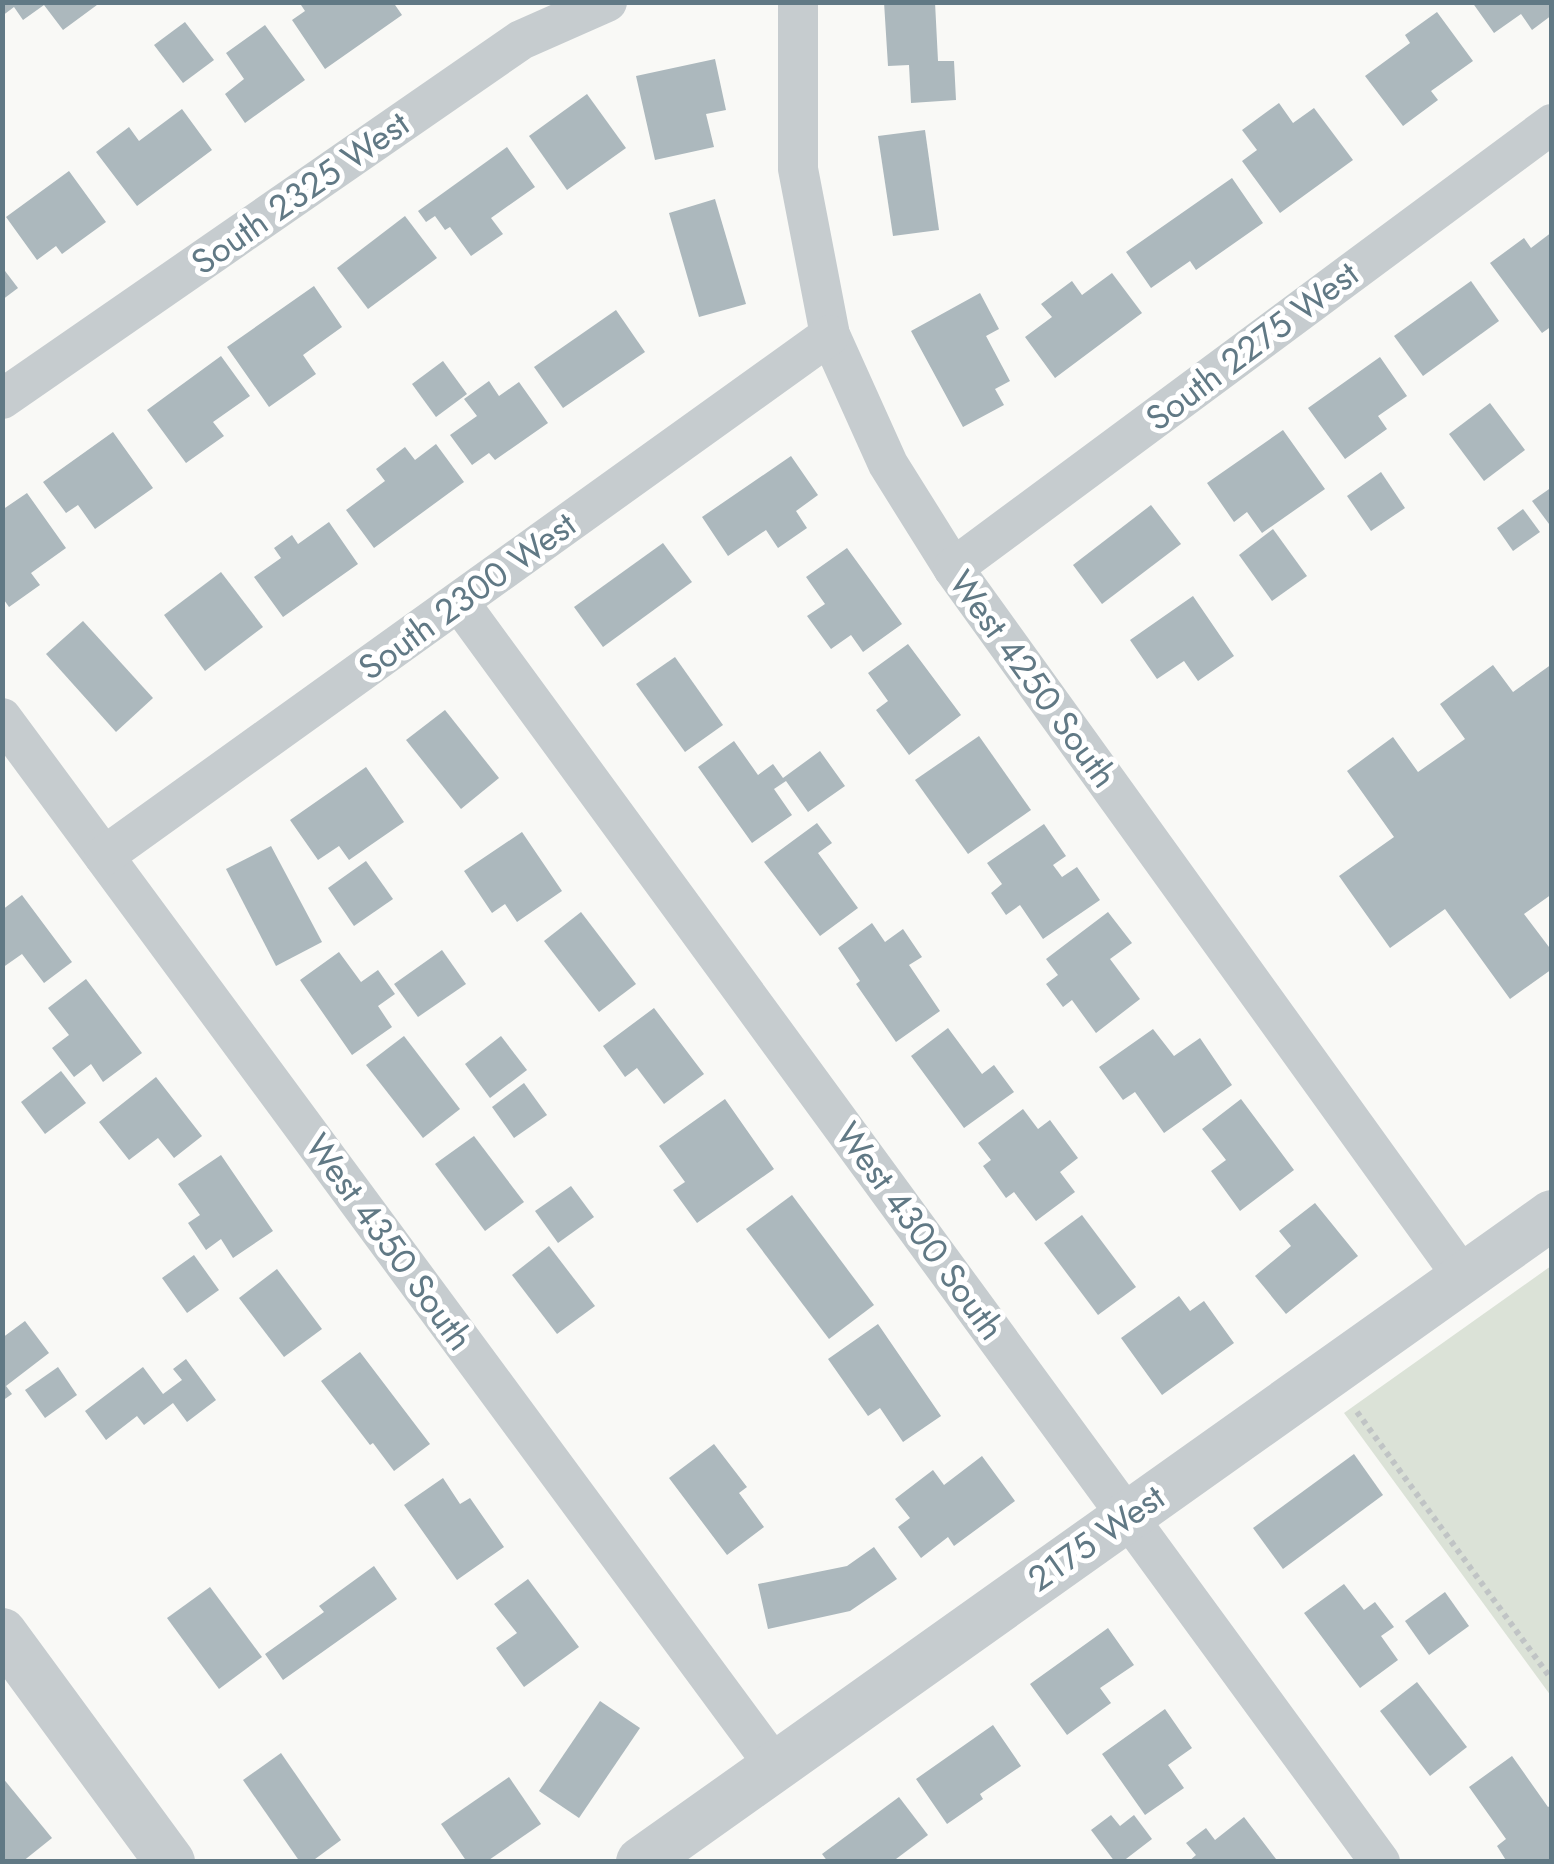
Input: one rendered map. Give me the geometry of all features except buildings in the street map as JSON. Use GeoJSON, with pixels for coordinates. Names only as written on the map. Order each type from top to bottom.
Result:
{"type":"FeatureCollection","features":[{"type":"Feature","properties":{"kind":"street","name":"South 2325 West"},"geometry":{"type":"LineString","coordinates":[[2,399],[521,40],[607,2]]}},
{"type":"Feature","properties":{"kind":"street","name":"West 4250 South"},"geometry":{"type":"LineString","coordinates":[[798,2],[798,169],[830,335],[888,464],[953,568],[1463,1277]]}},
{"type":"Feature","properties":{"kind":"street","name":"South 2275 West"},"geometry":{"type":"LineString","coordinates":[[953,568],[1552,124]]}},
{"type":"Feature","properties":{"kind":"street","name":"South 2300 West"},"geometry":{"type":"LineString","coordinates":[[104,856],[830,335]]}},
{"type":"Feature","properties":{"kind":"street","name":"West 4300 South"},"geometry":{"type":"LineString","coordinates":[[459,602],[1380,1862]]}},
{"type":"Feature","properties":{"kind":"street","name":"West 4350 South"},"geometry":{"type":"LineString","coordinates":[[2,718],[775,1766]]}},
{"type":"Feature","properties":{"kind":"street","name":"2175 West"},"geometry":{"type":"LineString","coordinates":[[641,1862],[1552,1214]]}},
{"type":"Feature","properties":{"kind":"street"},"geometry":{"type":"LineString","coordinates":[[5,1640],[170,1862]]}},
{"type":"Feature","properties":{"kind":"path"},"geometry":{"type":"LineString","coordinates":[[1356,1412],[1552,1680]]}},
{"type":"Feature","properties":{"kind":"shaded area"},"geometry":{"type":"Polygon","coordinates":[[[1551,1266],[1551,1696],[1344,1413],[1551,1266]]]}}]}
